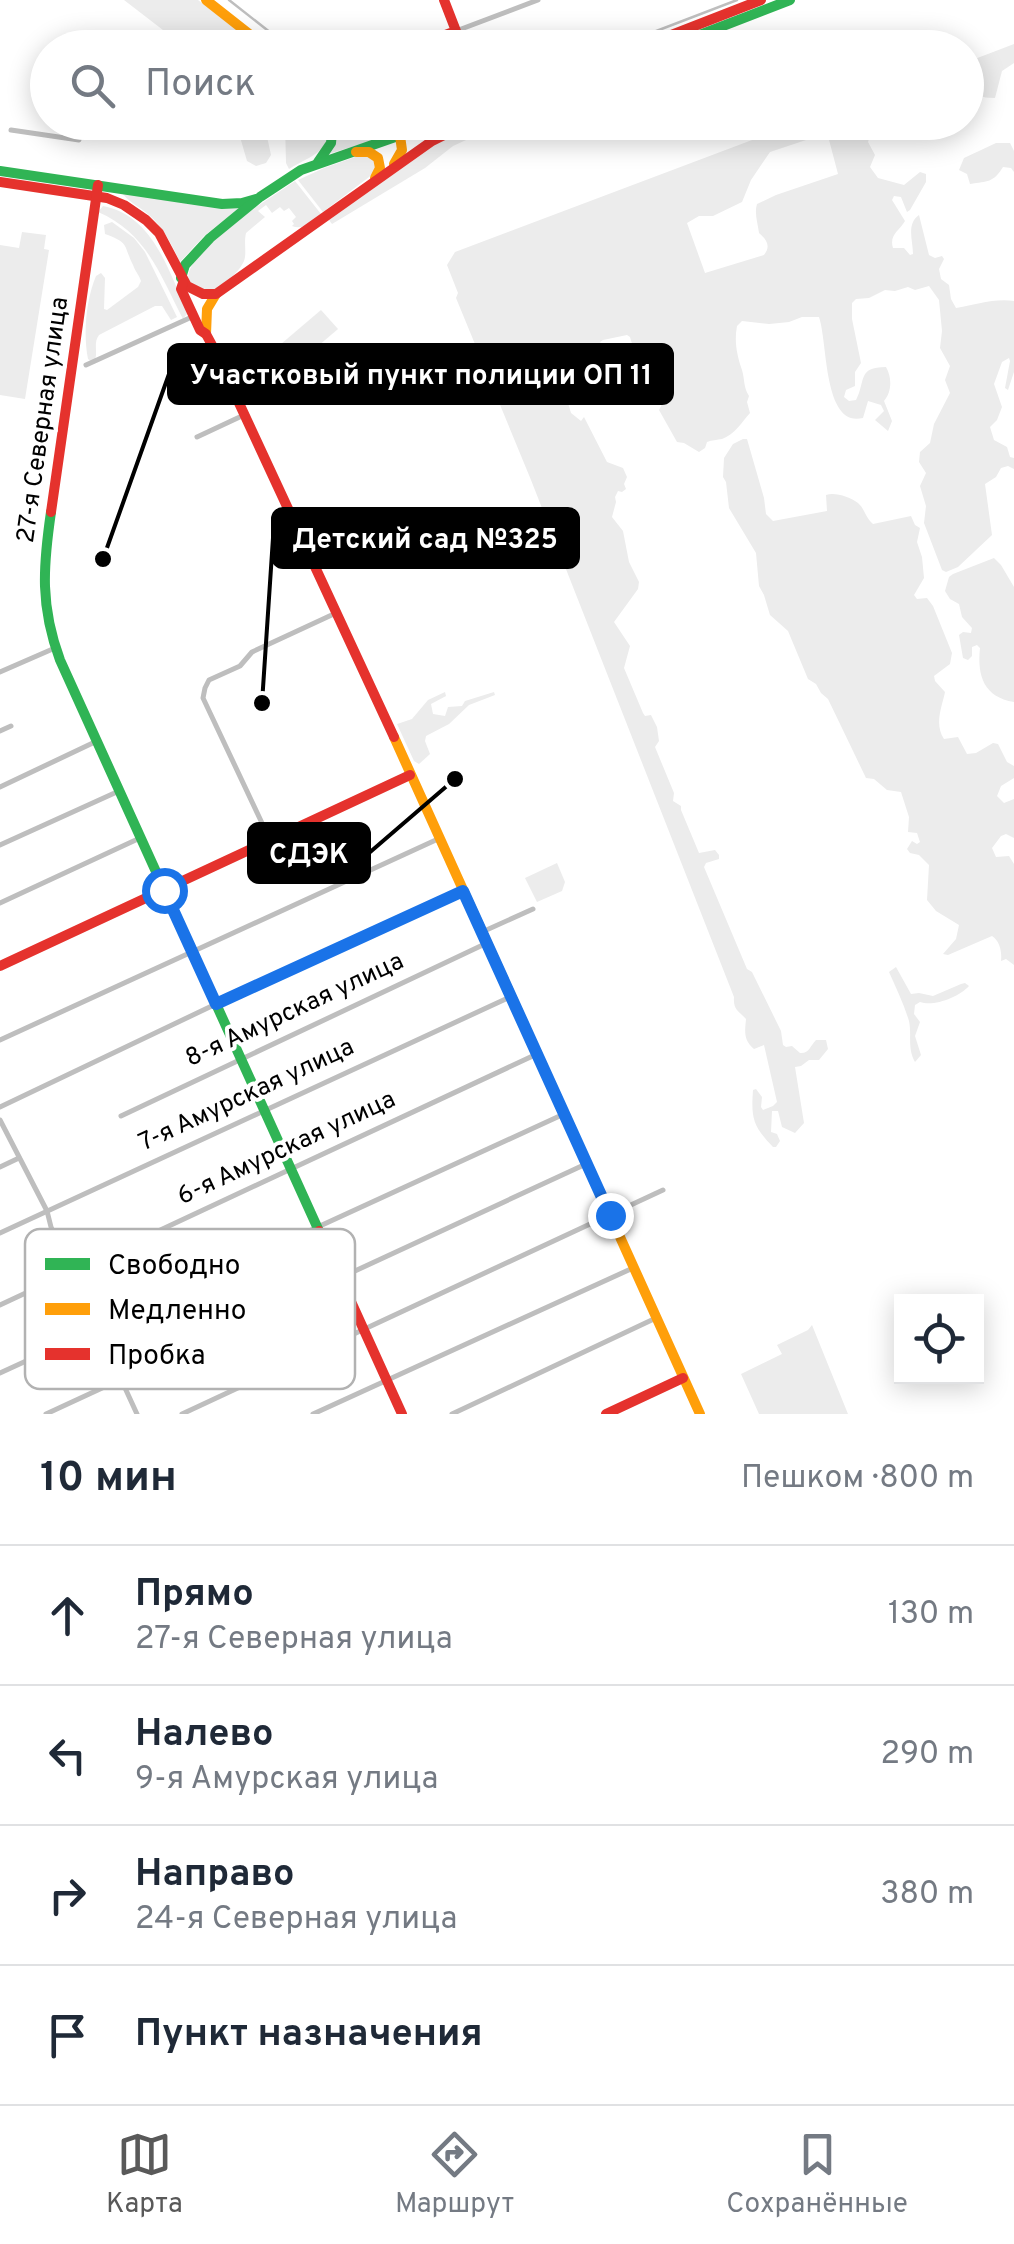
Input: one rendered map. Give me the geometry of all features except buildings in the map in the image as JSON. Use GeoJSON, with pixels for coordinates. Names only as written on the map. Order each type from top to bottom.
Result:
{"type":"FeatureCollection","features":[{"type":"Feature","properties":{"kind":"main road"},"geometry":{"type":"LineString","coordinates":[[206,0],[244,30]]}},
{"type":"Feature","properties":{"kind":"main road"},"geometry":{"type":"LineString","coordinates":[[444,0],[456,30]]}},
{"type":"Feature","properties":{"kind":"main road"},"geometry":{"type":"LineString","coordinates":[[688,30],[762,3],[790,0]]}},
{"type":"Feature","properties":{"kind":"main road"},"geometry":{"type":"LineString","coordinates":[[704,30],[762,3]]}},
{"type":"Feature","properties":{"kind":"main road"},"geometry":{"type":"LineString","coordinates":[[318,162],[331,140]]}},
{"type":"Feature","properties":{"kind":"main road"},"geometry":{"type":"LineString","coordinates":[[206,334],[200,330],[181,288],[185,265],[194,253],[300,170],[379,140]]}},
{"type":"Feature","properties":{"kind":"main road"},"geometry":{"type":"LineString","coordinates":[[391,169],[401,154],[399,140]]}},
{"type":"Feature","properties":{"kind":"main road"},"geometry":{"type":"LineString","coordinates":[[436,140],[216,294],[206,314],[206,334],[700,1414]]}},
{"type":"Feature","properties":{"kind":"main road"},"geometry":{"type":"LineString","coordinates":[[356,152],[373,154],[379,161],[379,172],[371,183]]}},
{"type":"Feature","properties":{"kind":"main road"},"geometry":{"type":"LineString","coordinates":[[0,172],[83,183],[122,203],[149,222],[167,246],[182,280],[199,294],[216,294]]}},
{"type":"Feature","properties":{"kind":"main road"},"geometry":{"type":"LineString","coordinates":[[0,182],[222,204],[260,198]]}},
{"type":"Feature","properties":{"kind":"main road","name":"27-я Северная улица"},"geometry":{"type":"LineString","coordinates":[[97,191],[42,576],[44,610],[55,648],[319,1229]]}},
{"type":"Feature","properties":{"kind":"main road"},"geometry":{"type":"LineString","coordinates":[[0,966],[410,775]]}},
{"type":"Feature","properties":{"kind":"main road","name":"27-я Северная улица"},"geometry":{"type":"LineString","coordinates":[[355,1310],[402,1414]]}},
{"type":"Feature","properties":{"kind":"main road"},"geometry":{"type":"LineString","coordinates":[[606,1414],[683,1378]]}},
{"type":"Feature","properties":{"kind":"street"},"geometry":{"type":"LineString","coordinates":[[459,30],[538,0]]}},
{"type":"Feature","properties":{"kind":"street"},"geometry":{"type":"LineString","coordinates":[[10,130],[30,133]]}},
{"type":"Feature","properties":{"kind":"street"},"geometry":{"type":"LineString","coordinates":[[86,365],[194,316]]}},
{"type":"Feature","properties":{"kind":"street"},"geometry":{"type":"LineString","coordinates":[[197,437],[244,415]]}},
{"type":"Feature","properties":{"kind":"street"},"geometry":{"type":"LineString","coordinates":[[270,840],[203,692],[210,680],[240,666],[252,652],[336,612]]}},
{"type":"Feature","properties":{"kind":"street"},"geometry":{"type":"LineString","coordinates":[[0,672],[55,648]]}},
{"type":"Feature","properties":{"kind":"street"},"geometry":{"type":"LineString","coordinates":[[0,731],[11,726]]}},
{"type":"Feature","properties":{"kind":"street"},"geometry":{"type":"LineString","coordinates":[[0,787],[97,741]]}},
{"type":"Feature","properties":{"kind":"street"},"geometry":{"type":"LineString","coordinates":[[0,845],[119,791]]}},
{"type":"Feature","properties":{"kind":"street"},"geometry":{"type":"LineString","coordinates":[[0,903],[140,838]]}},
{"type":"Feature","properties":{"kind":"street"},"geometry":{"type":"LineString","coordinates":[[0,1040],[439,838]]}},
{"type":"Feature","properties":{"kind":"street"},"geometry":{"type":"LineString","coordinates":[[0,1107],[463,891]]}},
{"type":"Feature","properties":{"kind":"street","name":"8-я Амурская улица"},"geometry":{"type":"LineString","coordinates":[[121,1116],[484,938],[533,908]]}},
{"type":"Feature","properties":{"kind":"street","name":"7-я Амурская улица"},"geometry":{"type":"LineString","coordinates":[[0,1233],[511,996]]}},
{"type":"Feature","properties":{"kind":"street","name":"6-я Амурская улица"},"geometry":{"type":"LineString","coordinates":[[164,1229],[537,1054]]}},
{"type":"Feature","properties":{"kind":"street"},"geometry":{"type":"LineString","coordinates":[[311,1229],[564,1114]]}},
{"type":"Feature","properties":{"kind":"street"},"geometry":{"type":"LineString","coordinates":[[0,1120],[47,1211],[51,1229]]}},
{"type":"Feature","properties":{"kind":"street"},"geometry":{"type":"LineString","coordinates":[[0,1167],[19,1158]]}},
{"type":"Feature","properties":{"kind":"street"},"geometry":{"type":"LineString","coordinates":[[355,1270],[586,1164]]}},
{"type":"Feature","properties":{"kind":"street"},"geometry":{"type":"LineString","coordinates":[[355,1333],[663,1190]]}},
{"type":"Feature","properties":{"kind":"street"},"geometry":{"type":"LineString","coordinates":[[313,1414],[633,1268]]}},
{"type":"Feature","properties":{"kind":"street","name":"6-я Амурская улица"},"geometry":{"type":"LineString","coordinates":[[0,1305],[25,1294]]}},
{"type":"Feature","properties":{"kind":"street"},"geometry":{"type":"LineString","coordinates":[[452,1414],[656,1318]]}},
{"type":"Feature","properties":{"kind":"street"},"geometry":{"type":"LineString","coordinates":[[0,1373],[25,1361]]}},
{"type":"Feature","properties":{"kind":"street"},"geometry":{"type":"LineString","coordinates":[[46,1414],[100,1389]]}},
{"type":"Feature","properties":{"kind":"street"},"geometry":{"type":"LineString","coordinates":[[126,1389],[137,1414]]}},
{"type":"Feature","properties":{"kind":"street"},"geometry":{"type":"LineString","coordinates":[[182,1414],[236,1389]]}},
{"type":"Feature","properties":{"kind":"shaded area"},"geometry":{"type":"Polygon","coordinates":[[[124,0],[198,0],[238,30],[163,30],[124,0]]]}},
{"type":"Feature","properties":{"kind":"shaded area"},"geometry":{"type":"Polygon","coordinates":[[[1014,44],[1014,63],[1002,71],[995,98],[984,97],[984,55],[1014,44]]]}},
{"type":"Feature","properties":{"kind":"shaded area"},"geometry":{"type":"Polygon","coordinates":[[[241,140],[268,140],[271,155],[266,163],[256,166],[247,161],[241,140]]]}},
{"type":"Feature","properties":{"kind":"shaded area"},"geometry":{"type":"Polygon","coordinates":[[[285,140],[326,140],[312,156],[289,169],[285,140]]]}},
{"type":"Feature","properties":{"kind":"shaded area"},"geometry":{"type":"Polygon","coordinates":[[[335,140],[375,140],[328,154],[335,140]]]}},
{"type":"Feature","properties":{"kind":"shaded area"},"geometry":{"type":"Polygon","coordinates":[[[444,140],[466,140],[332,224],[329,220],[444,140]]]}},
{"type":"Feature","properties":{"kind":"shaded area"},"geometry":{"type":"Polygon","coordinates":[[[752,140],[806,140],[770,152],[742,202],[687,223],[705,273],[764,255],[768,246],[759,233],[757,204],[838,174],[829,140],[869,140],[875,155],[870,167],[878,178],[904,185],[920,172],[926,174],[926,182],[910,210],[907,212],[901,197],[894,196],[892,200],[905,221],[893,236],[893,248],[904,248],[913,254],[911,228],[919,215],[929,255],[944,259],[939,269],[941,279],[949,285],[956,308],[1014,301],[1014,372],[1008,390],[1005,388],[1009,358],[1002,362],[994,384],[1002,407],[990,427],[994,440],[1007,447],[1014,458],[1014,469],[1001,468],[985,484],[992,535],[958,567],[946,572],[924,523],[926,506],[920,486],[926,473],[919,462],[920,452],[930,443],[934,424],[950,393],[945,380],[950,366],[940,348],[939,300],[929,286],[885,290],[852,303],[861,363],[855,372],[855,386],[846,390],[844,397],[856,400],[866,372],[886,367],[890,384],[884,401],[892,421],[888,431],[875,420],[884,411],[881,405],[868,401],[863,418],[850,418],[841,410],[829,381],[819,317],[769,324],[742,321],[737,326],[736,348],[750,413],[730,435],[707,442],[699,452],[677,442],[659,410],[671,387],[656,386],[651,377],[653,371],[644,365],[641,352],[627,335],[600,342],[615,354],[612,361],[570,385],[575,395],[568,403],[571,413],[581,421],[584,417],[607,462],[623,468],[627,477],[626,489],[618,491],[615,497],[612,517],[623,531],[629,562],[639,582],[614,622],[630,646],[624,668],[643,713],[651,715],[657,727],[659,741],[655,747],[674,793],[673,801],[681,806],[699,853],[715,850],[719,855],[719,859],[704,867],[747,969],[781,1031],[783,1045],[803,1053],[816,1040],[826,1040],[828,1049],[819,1060],[795,1067],[804,1123],[795,1133],[782,1127],[778,1111],[772,1111],[771,1132],[780,1141],[776,1147],[757,1127],[752,1108],[756,1089],[762,1097],[763,1110],[777,1102],[764,1045],[754,1049],[746,1039],[746,1019],[736,1008],[531,480],[456,298],[458,293],[447,265],[455,252],[752,140]]]}},
{"type":"Feature","properties":{"kind":"shaded area"},"geometry":{"type":"Polygon","coordinates":[[[996,143],[1010,143],[1014,172],[1003,167],[993,179],[970,184],[967,174],[959,170],[964,158],[996,143]]]}},
{"type":"Feature","properties":{"kind":"shaded area"},"geometry":{"type":"Polygon","coordinates":[[[361,155],[372,155],[378,164],[373,174],[323,212],[298,180],[361,155]]]}},
{"type":"Feature","properties":{"kind":"shaded area"},"geometry":{"type":"Polygon","coordinates":[[[295,181],[321,214],[307,225],[296,227],[292,221],[296,217],[289,208],[284,211],[280,207],[272,213],[266,205],[258,211],[265,217],[246,233],[244,262],[236,273],[211,290],[192,286],[189,275],[195,260],[209,245],[295,181]]]}},
{"type":"Feature","properties":{"kind":"shaded area"},"geometry":{"type":"Polygon","coordinates":[[[124,192],[239,208],[180,262],[159,225],[124,192]]]}},
{"type":"Feature","properties":{"kind":"shaded area"},"geometry":{"type":"Polygon","coordinates":[[[103,206],[134,220],[156,246],[186,309],[183,319],[150,257],[129,231],[98,212],[103,206]]]}},
{"type":"Feature","properties":{"kind":"shaded area"},"geometry":{"type":"Polygon","coordinates":[[[112,222],[145,252],[177,317],[171,320],[162,306],[155,306],[99,335],[95,360],[91,361],[86,349],[86,328],[96,276],[101,273],[105,278],[107,310],[141,281],[125,245],[105,234],[104,225],[112,222]]]}},
{"type":"Feature","properties":{"kind":"shaded area"},"geometry":{"type":"Polygon","coordinates":[[[22,232],[46,235],[44,249],[49,250],[25,399],[0,395],[0,245],[19,248],[22,232]]]}},
{"type":"Feature","properties":{"kind":"shaded area"},"geometry":{"type":"Polygon","coordinates":[[[321,310],[338,329],[291,369],[274,350],[321,310]]]}},
{"type":"Feature","properties":{"kind":"shaded area"},"geometry":{"type":"Polygon","coordinates":[[[747,439],[766,514],[773,521],[827,511],[826,495],[834,494],[858,503],[873,524],[911,516],[920,528],[917,542],[924,578],[914,595],[917,599],[927,598],[933,606],[952,653],[950,664],[934,676],[945,692],[941,733],[944,739],[958,737],[967,754],[998,744],[1007,762],[1014,766],[1014,778],[1001,786],[997,796],[1004,803],[1014,799],[1014,838],[1001,836],[992,848],[996,857],[1009,856],[1014,864],[1014,965],[1006,959],[1001,961],[1000,947],[992,936],[943,954],[956,939],[959,925],[936,911],[927,900],[929,865],[907,849],[912,841],[920,842],[917,833],[908,832],[909,817],[901,792],[887,790],[874,779],[866,778],[828,699],[808,679],[788,631],[770,615],[759,586],[756,553],[729,508],[723,477],[724,458],[733,444],[747,439]]]}},
{"type":"Feature","properties":{"kind":"shaded area"},"geometry":{"type":"Polygon","coordinates":[[[994,558],[1014,587],[1014,702],[996,695],[985,684],[977,645],[972,647],[968,660],[963,658],[959,635],[971,633],[972,628],[962,617],[959,604],[945,591],[953,574],[994,558]]]}},
{"type":"Feature","properties":{"kind":"shaded area"},"geometry":{"type":"Polygon","coordinates":[[[445,692],[446,696],[431,704],[433,714],[445,716],[448,707],[462,706],[465,701],[494,692],[495,695],[469,705],[449,724],[426,736],[430,754],[419,764],[397,724],[412,719],[428,700],[445,692]]]}},
{"type":"Feature","properties":{"kind":"shaded area"},"geometry":{"type":"Polygon","coordinates":[[[557,863],[565,882],[562,891],[537,902],[525,878],[557,863]]]}},
{"type":"Feature","properties":{"kind":"shaded area"},"geometry":{"type":"Polygon","coordinates":[[[896,967],[911,994],[933,996],[961,984],[969,986],[946,1000],[915,1005],[914,1014],[920,1022],[915,1036],[921,1055],[915,1062],[909,1021],[889,972],[896,967]]]}},
{"type":"Feature","properties":{"kind":"shaded area"},"geometry":{"type":"Polygon","coordinates":[[[812,1325],[848,1414],[759,1414],[741,1374],[782,1354],[777,1345],[812,1325]]]}},
{"type":"Feature","properties":{"kind":"tram line"},"geometry":{"type":"LineString","coordinates":[[229,0],[267,30]]}},
{"type":"Feature","properties":{"kind":"tram line"},"geometry":{"type":"LineString","coordinates":[[659,30],[737,0]]}},
{"type":"Feature","properties":{"kind":"traffic: fast"},"geometry":{"type":"LineString","coordinates":[[712,30],[790,0]]}},
{"type":"Feature","properties":{"kind":"traffic: fast"},"geometry":{"type":"LineString","coordinates":[[318,162],[331,140]]}},
{"type":"Feature","properties":{"kind":"traffic: fast"},"geometry":{"type":"LineString","coordinates":[[181,278],[185,265],[210,238],[260,197],[301,170],[387,140]]}},
{"type":"Feature","properties":{"kind":"traffic: fast"},"geometry":{"type":"LineString","coordinates":[[0,171],[222,204],[256,199]]}},
{"type":"Feature","properties":{"kind":"traffic: fast"},"geometry":{"type":"LineString","coordinates":[[51,512],[45,586],[49,622],[60,660],[318,1229]]}},
{"type":"Feature","properties":{"kind":"traffic: slow"},"geometry":{"type":"LineString","coordinates":[[206,0],[244,30]]}},
{"type":"Feature","properties":{"kind":"traffic: slow"},"geometry":{"type":"LineString","coordinates":[[394,164],[402,150],[401,140]]}},
{"type":"Feature","properties":{"kind":"traffic: slow"},"geometry":{"type":"LineString","coordinates":[[356,152],[369,152],[378,158],[380,168],[375,178]]}},
{"type":"Feature","properties":{"kind":"traffic: slow"},"geometry":{"type":"LineString","coordinates":[[206,334],[207,309],[216,294]]}},
{"type":"Feature","properties":{"kind":"traffic: slow"},"geometry":{"type":"LineString","coordinates":[[394,737],[700,1414]]}},
{"type":"Feature","properties":{"kind":"traffic: jam"},"geometry":{"type":"LineString","coordinates":[[444,0],[456,30]]}},
{"type":"Feature","properties":{"kind":"traffic: jam"},"geometry":{"type":"LineString","coordinates":[[684,30],[761,0]]}},
{"type":"Feature","properties":{"kind":"traffic: jam"},"geometry":{"type":"LineString","coordinates":[[0,182],[107,198],[124,205],[159,233],[187,286],[203,294],[216,294],[434,140]]}},
{"type":"Feature","properties":{"kind":"traffic: jam"},"geometry":{"type":"LineString","coordinates":[[51,512],[98,185]]}},
{"type":"Feature","properties":{"kind":"traffic: jam"},"geometry":{"type":"LineString","coordinates":[[183,283],[181,289],[200,330],[213,347],[394,737]]}},
{"type":"Feature","properties":{"kind":"traffic: jam"},"geometry":{"type":"LineString","coordinates":[[0,966],[410,775]]}},
{"type":"Feature","properties":{"kind":"traffic: jam"},"geometry":{"type":"LineString","coordinates":[[355,1310],[402,1414]]}},
{"type":"Feature","properties":{"kind":"traffic: jam"},"geometry":{"type":"LineString","coordinates":[[606,1414],[683,1378]]}},
{"type":"Feature","properties":{"kind":"place","name":"Участковый пункт полиции ОП 11"},"geometry":{"type":"Point","coordinates":[103,559]}},
{"type":"Feature","properties":{"kind":"place","name":"Детский сад №325"},"geometry":{"type":"Point","coordinates":[262,703]}},
{"type":"Feature","properties":{"kind":"place","name":"СДЭК"},"geometry":{"type":"Point","coordinates":[455,779]}},
{"type":"Feature","properties":{"kind":"route"},"geometry":{"type":"LineString","coordinates":[[164,890],[216,1004],[463,891],[610,1215]]}}]}
